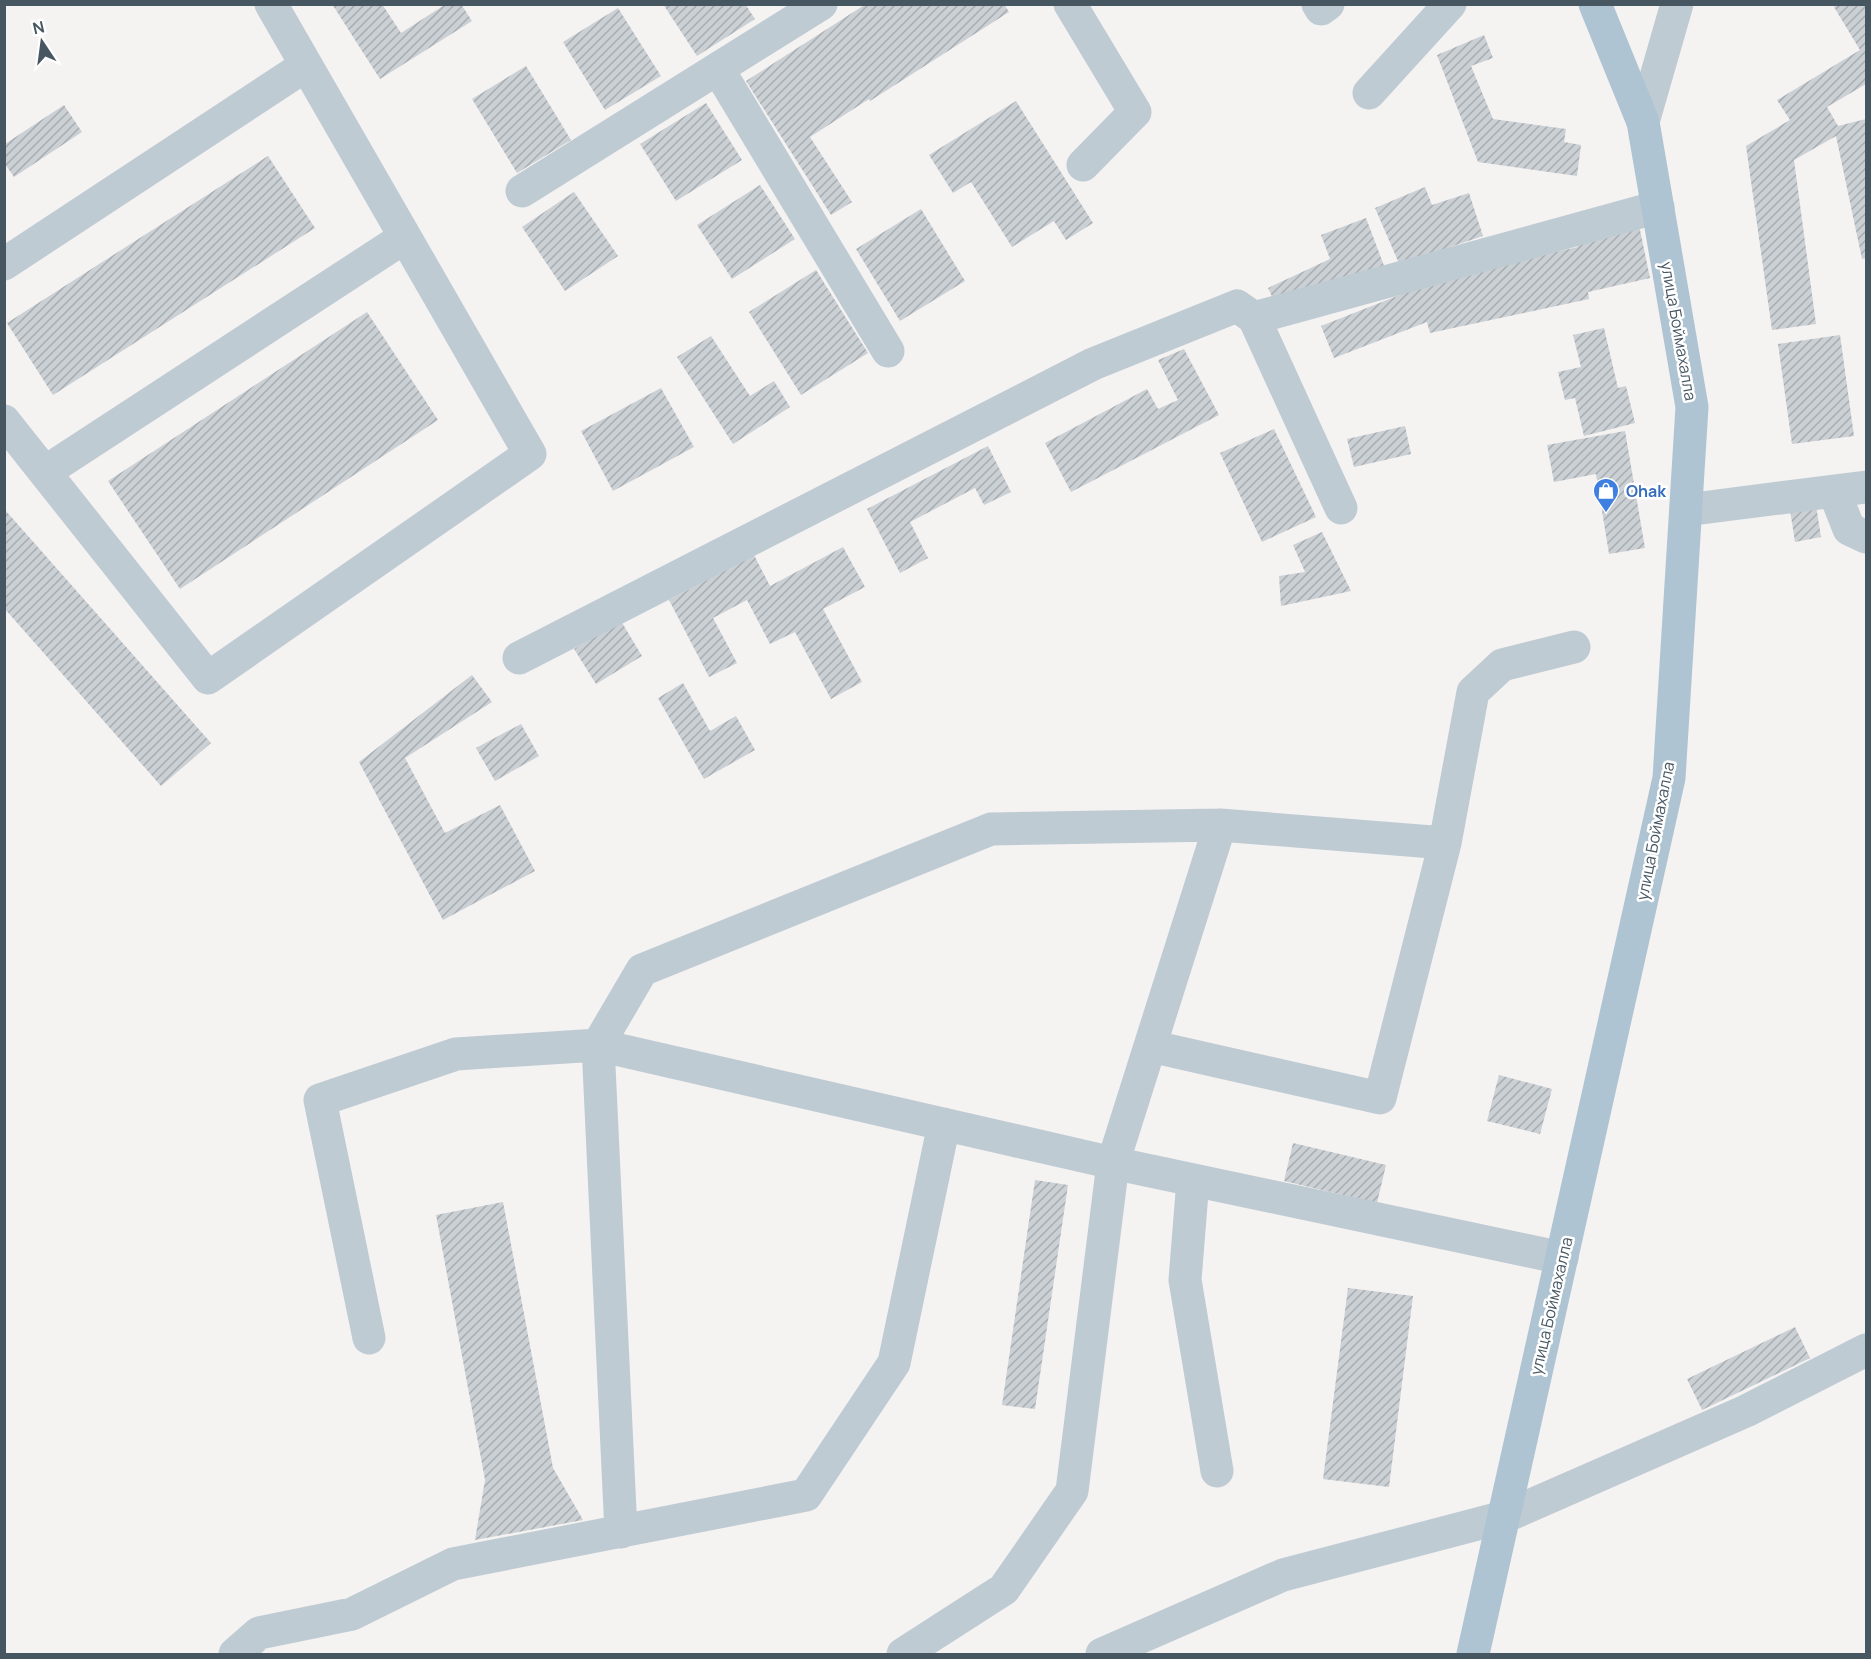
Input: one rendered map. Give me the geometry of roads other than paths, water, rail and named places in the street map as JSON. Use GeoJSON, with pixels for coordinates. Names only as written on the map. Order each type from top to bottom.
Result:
{"type":"FeatureCollection","features":[{"type":"Feature","properties":{"kind":"main road","name":"улица Боймахалла"},"geometry":{"type":"LineString","coordinates":[[1473,1654],[1669,778],[1692,406],[1643,122],[1595,4]]}},
{"type":"Feature","properties":{"kind":"street"},"geometry":{"type":"LineString","coordinates":[[4,421],[208,678],[530,454],[271,4]]}},
{"type":"Feature","properties":{"kind":"street"},"geometry":{"type":"LineString","coordinates":[[522,191],[821,4]]}},
{"type":"Feature","properties":{"kind":"street"},"geometry":{"type":"LineString","coordinates":[[1070,4],[1135,112],[1083,165]]}},
{"type":"Feature","properties":{"kind":"street"},"geometry":{"type":"LineString","coordinates":[[1318,4],[1322,9],[1328,4]]}},
{"type":"Feature","properties":{"kind":"street"},"geometry":{"type":"LineString","coordinates":[[1369,93],[1450,4]]}},
{"type":"Feature","properties":{"kind":"street"},"geometry":{"type":"LineString","coordinates":[[1643,122],[1677,4]]}},
{"type":"Feature","properties":{"kind":"street"},"geometry":{"type":"LineString","coordinates":[[4,264],[305,66]]}},
{"type":"Feature","properties":{"kind":"street"},"geometry":{"type":"LineString","coordinates":[[718,69],[888,351]]}},
{"type":"Feature","properties":{"kind":"street"},"geometry":{"type":"LineString","coordinates":[[1254,318],[1658,207]]}},
{"type":"Feature","properties":{"kind":"street"},"geometry":{"type":"LineString","coordinates":[[45,472],[405,237]]}},
{"type":"Feature","properties":{"kind":"street"},"geometry":{"type":"LineString","coordinates":[[519,658],[1093,364],[1237,306],[1254,318],[1341,508]]}},
{"type":"Feature","properties":{"kind":"street"},"geometry":{"type":"LineString","coordinates":[[1686,510],[1866,487]]}},
{"type":"Feature","properties":{"kind":"street"},"geometry":{"type":"LineString","coordinates":[[1834,491],[1849,529],[1866,537]]}},
{"type":"Feature","properties":{"kind":"street"},"geometry":{"type":"LineString","coordinates":[[1150,1046],[1380,1098],[1445,843],[1473,692],[1502,665],[1574,647]]}},
{"type":"Feature","properties":{"kind":"street"},"geometry":{"type":"LineString","coordinates":[[621,1532],[598,1045],[642,970],[991,829],[1220,825],[1445,843]]}},
{"type":"Feature","properties":{"kind":"street"},"geometry":{"type":"LineString","coordinates":[[903,1654],[1004,1589],[1072,1491],[1113,1163],[1220,825]]}},
{"type":"Feature","properties":{"kind":"street"},"geometry":{"type":"LineString","coordinates":[[369,1338],[320,1100],[456,1054],[598,1045],[1113,1163],[1562,1258]]}},
{"type":"Feature","properties":{"kind":"street"},"geometry":{"type":"LineString","coordinates":[[235,1654],[259,1632],[352,1614],[453,1564],[806,1495],[894,1363],[944,1124]]}},
{"type":"Feature","properties":{"kind":"street"},"geometry":{"type":"LineString","coordinates":[[1192,1180],[1185,1280],[1217,1471]]}},
{"type":"Feature","properties":{"kind":"street"},"geometry":{"type":"LineString","coordinates":[[1102,1654],[1283,1575],[1504,1517],[1746,1411],[1866,1350]]}},
{"type":"Feature","properties":{"kind":"place","name":"Ohak"},"geometry":{"type":"Point","coordinates":[1606,514]}}]}
